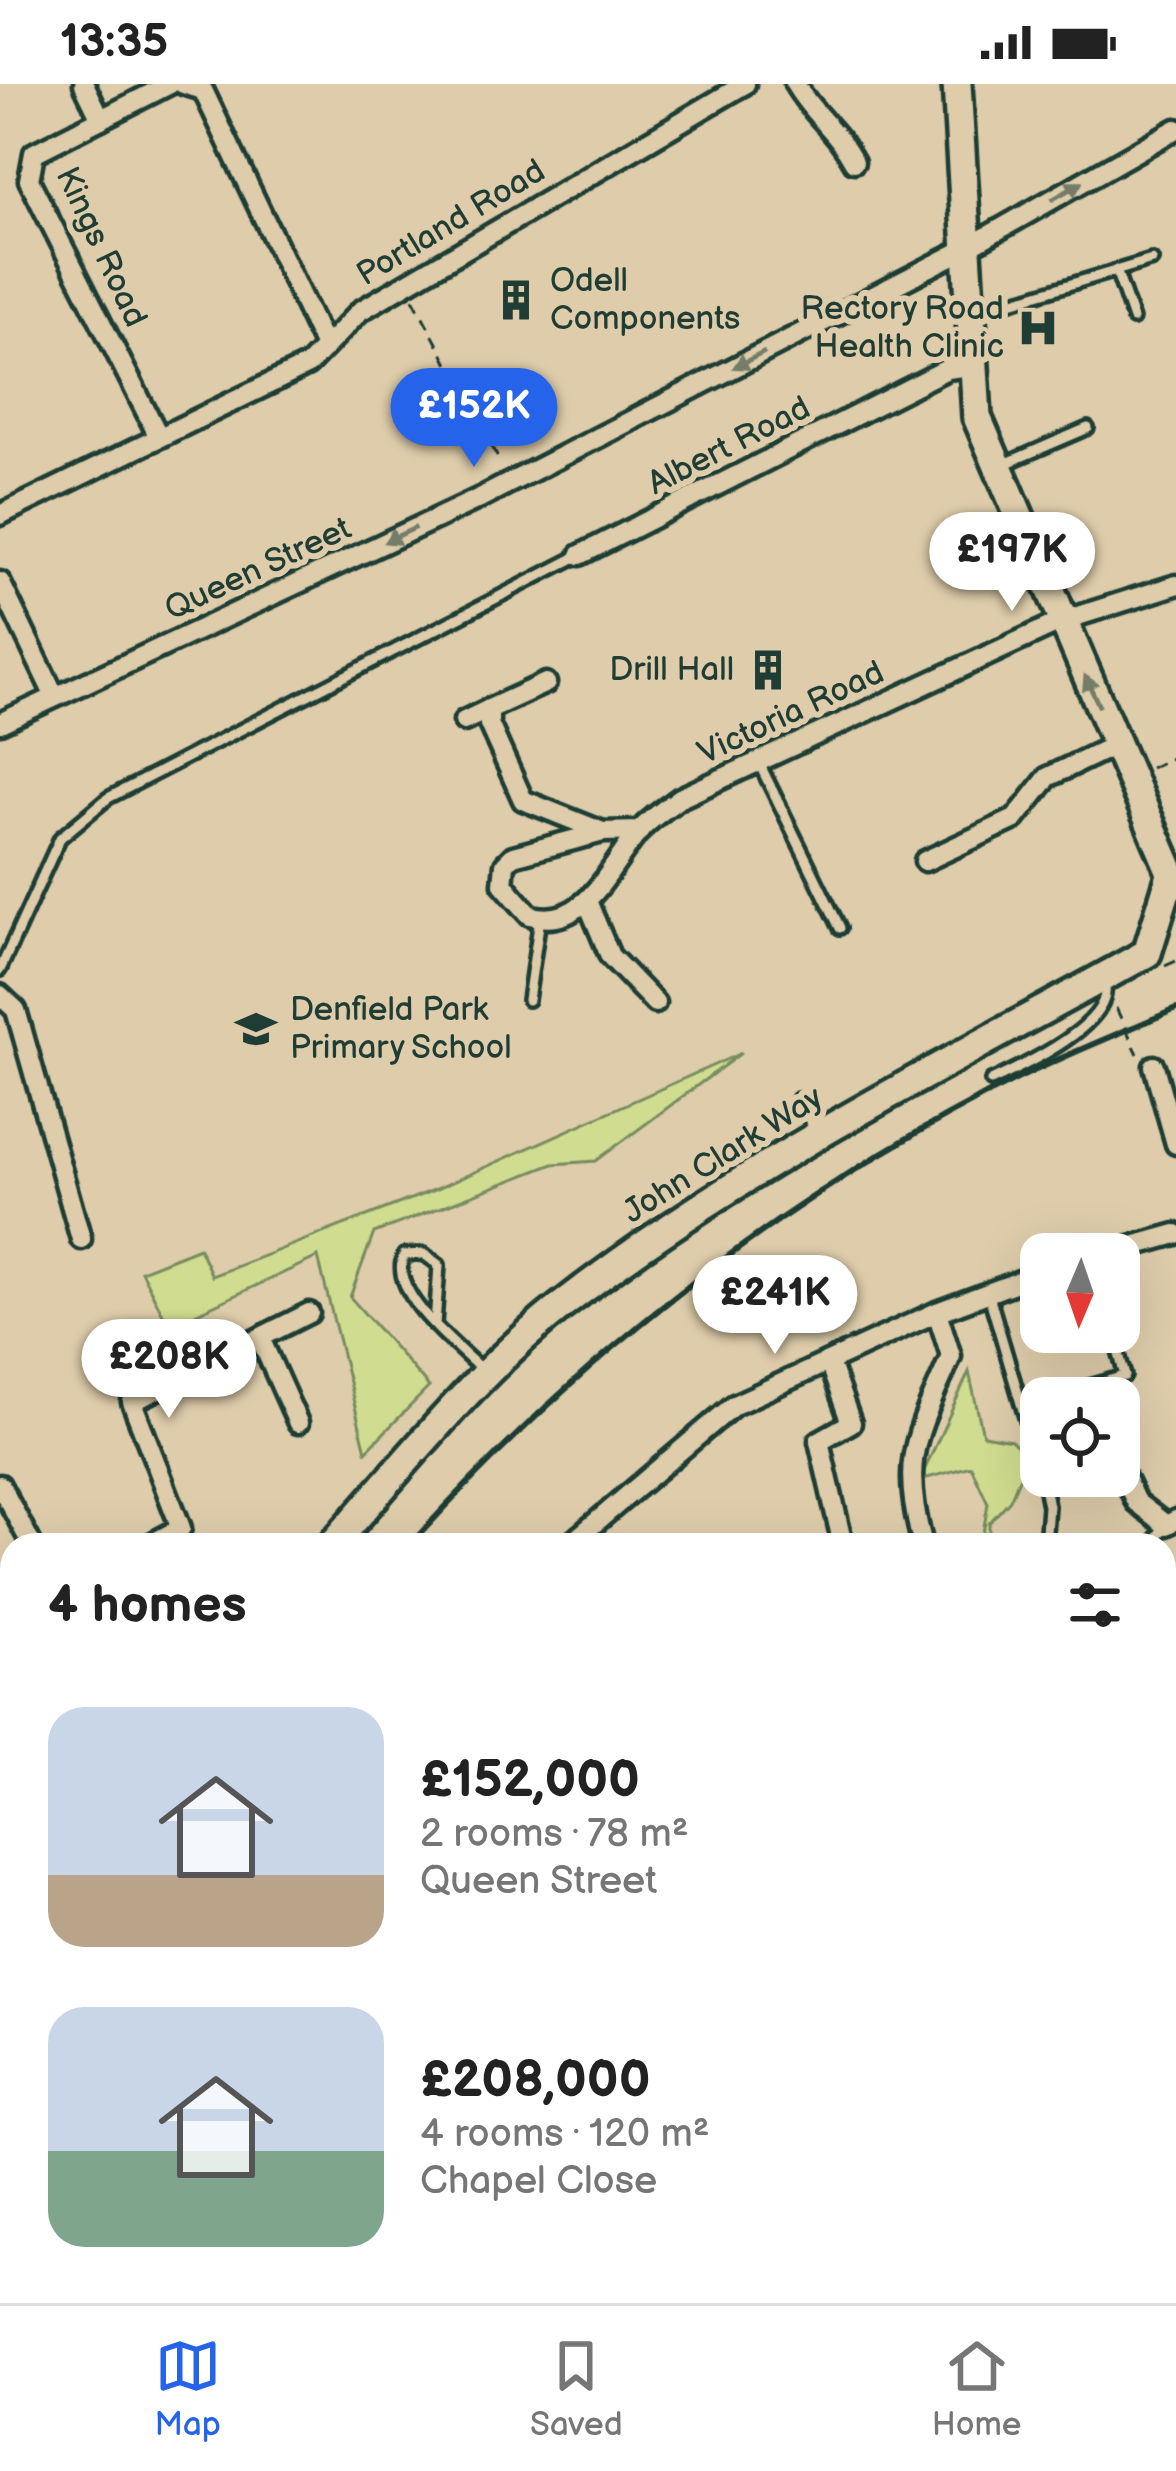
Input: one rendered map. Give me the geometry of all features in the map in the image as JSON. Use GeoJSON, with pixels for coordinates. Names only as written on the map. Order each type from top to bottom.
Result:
{"type":"FeatureCollection","features":[{"type":"Feature","properties":{"kind":"main road"},"geometry":{"type":"LineString","coordinates":[[957,84],[970,366],[977,417],[1174,879],[1147,953]]}},
{"type":"Feature","properties":{"kind":"main road"},"geometry":{"type":"LineString","coordinates":[[1147,953],[1160,936],[1176,929]]}},
{"type":"Feature","properties":{"kind":"main road"},"geometry":{"type":"LineString","coordinates":[[1147,953],[1176,948]]}},
{"type":"Feature","properties":{"kind":"main road","name":"John Clark Way"},"geometry":{"type":"LineString","coordinates":[[343,1533],[486,1374],[558,1309],[647,1244],[968,1048],[1105,984],[1147,953]]}},
{"type":"Feature","properties":{"kind":"street"},"geometry":{"type":"LineString","coordinates":[[84,84],[101,119]]}},
{"type":"Feature","properties":{"kind":"street","name":"Kings Road"},"geometry":{"type":"LineString","coordinates":[[159,437],[29,180],[34,153],[170,84]]}},
{"type":"Feature","properties":{"kind":"street"},"geometry":{"type":"LineString","coordinates":[[183,84],[203,90],[325,347]]}},
{"type":"Feature","properties":{"kind":"street","name":"Portland Road"},"geometry":{"type":"LineString","coordinates":[[0,514],[308,364],[360,311],[745,84]]}},
{"type":"Feature","properties":{"kind":"street"},"geometry":{"type":"LineString","coordinates":[[795,84],[813,115],[840,136],[854,162]]}},
{"type":"Feature","properties":{"kind":"street","name":"Queen Street"},"geometry":{"type":"LineString","coordinates":[[0,723],[511,482],[965,249],[1176,129]]}},
{"type":"Feature","properties":{"kind":"street","name":"Albert Road"},"geometry":{"type":"LineString","coordinates":[[580,555],[947,369],[970,366]]}},
{"type":"Feature","properties":{"kind":"street"},"geometry":{"type":"LineString","coordinates":[[0,582],[55,697]]}},
{"type":"Feature","properties":{"kind":"street","name":"Victoria Road"},"geometry":{"type":"LineString","coordinates":[[587,901],[640,831],[680,799],[1062,621],[1176,585]]}},
{"type":"Feature","properties":{"kind":"street"},"geometry":{"type":"LineString","coordinates":[[464,722],[546,682]]}},
{"type":"Feature","properties":{"kind":"street"},"geometry":{"type":"LineString","coordinates":[[489,709],[489,724],[523,800],[603,832]]}},
{"type":"Feature","properties":{"kind":"street"},"geometry":{"type":"LineString","coordinates":[[925,861],[1016,819],[1048,778],[1117,744]]}},
{"type":"Feature","properties":{"kind":"street"},"geometry":{"type":"LineString","coordinates":[[640,831],[603,832],[513,856],[505,864],[503,884],[540,918],[561,917],[587,901],[610,956],[655,1003]]}},
{"type":"Feature","properties":{"kind":"street"},"geometry":{"type":"LineString","coordinates":[[0,994],[16,1010],[81,1239]]}},
{"type":"Feature","properties":{"kind":"street"},"geometry":{"type":"LineString","coordinates":[[1154,1066],[1176,1144]]}},
{"type":"Feature","properties":{"kind":"street"},"geometry":{"type":"LineString","coordinates":[[1140,1244],[1176,1234]]}},
{"type":"Feature","properties":{"kind":"street"},"geometry":{"type":"LineString","coordinates":[[583,1533],[734,1405],[937,1312],[1020,1281]]}},
{"type":"Feature","properties":{"kind":"street"},"geometry":{"type":"LineString","coordinates":[[919,1533],[909,1492],[910,1454],[951,1356],[937,1312]]}},
{"type":"Feature","properties":{"kind":"street"},"geometry":{"type":"LineString","coordinates":[[172,1533],[181,1528],[132,1402],[309,1313]]}},
{"type":"Feature","properties":{"kind":"street"},"geometry":{"type":"LineString","coordinates":[[260,1338],[298,1423]]}},
{"type":"Feature","properties":{"kind":"street"},"geometry":{"type":"LineString","coordinates":[[829,1363],[851,1423],[819,1441],[840,1533]]}},
{"type":"Feature","properties":{"kind":"street"},"geometry":{"type":"LineString","coordinates":[[0,1485],[6,1511]]}},
{"type":"Feature","properties":{"kind":"street"},"geometry":{"type":"LineString","coordinates":[[1134,1497],[1171,1522]]}},
{"type":"Feature","properties":{"kind":"lane"},"geometry":{"type":"LineString","coordinates":[[968,314],[1152,260]]}},
{"type":"Feature","properties":{"kind":"lane"},"geometry":{"type":"LineString","coordinates":[[1116,270],[1133,319]]}},
{"type":"Feature","properties":{"kind":"lane"},"geometry":{"type":"LineString","coordinates":[[997,467],[1088,428]]}},
{"type":"Feature","properties":{"kind":"lane"},"geometry":{"type":"LineString","coordinates":[[0,970],[60,838],[108,798],[580,555]]}},
{"type":"Feature","properties":{"kind":"lane"},"geometry":{"type":"LineString","coordinates":[[758,761],[840,928]]}},
{"type":"Feature","properties":{"kind":"lane"},"geometry":{"type":"LineString","coordinates":[[528,1000],[540,918]]}},
{"type":"Feature","properties":{"kind":"lane"},"geometry":{"type":"LineString","coordinates":[[991,1082],[1074,1035],[1103,1004],[1105,984]]}},
{"type":"Feature","properties":{"kind":"lane"},"geometry":{"type":"LineString","coordinates":[[798,1099],[819,1137]]}},
{"type":"Feature","properties":{"kind":"lane"},"geometry":{"type":"LineString","coordinates":[[435,1325],[439,1265],[424,1254],[404,1255],[399,1274],[435,1325],[486,1374]]}},
{"type":"Feature","properties":{"kind":"lane"},"geometry":{"type":"LineString","coordinates":[[988,1292],[1020,1401]]}},
{"type":"Feature","properties":{"kind":"lane"},"geometry":{"type":"LineString","coordinates":[[1046,1497],[1046,1533]]}},
{"type":"Feature","properties":{"kind":"path"},"geometry":{"type":"LineString","coordinates":[[405,284],[511,482]]}},
{"type":"Feature","properties":{"kind":"path"},"geometry":{"type":"LineString","coordinates":[[1132,776],[1176,756]]}},
{"type":"Feature","properties":{"kind":"path"},"geometry":{"type":"LineString","coordinates":[[1105,984],[1142,1062],[1154,1066]]}},
{"type":"Feature","properties":{"kind":"green space"},"geometry":{"type":"Polygon","coordinates":[[[741,1053],[596,1161],[553,1164],[374,1233],[350,1297],[429,1387],[366,1451],[318,1257],[169,1326],[141,1271],[199,1248],[212,1276],[434,1190],[741,1053]]]}},
{"type":"Feature","properties":{"kind":"green space"},"geometry":{"type":"Polygon","coordinates":[[[969,1372],[983,1435],[1011,1440],[1020,1449],[1020,1476],[1010,1500],[989,1523],[989,1533],[983,1533],[988,1503],[971,1466],[920,1480],[969,1372]]]}},
{"type":"Feature","properties":{"kind":"railway"},"geometry":{"type":"LineString","coordinates":[[421,1533],[545,1408],[617,1344],[769,1227],[932,1124],[1037,1069],[1176,1009]]}},
{"type":"Feature","properties":{"kind":"place","name":"Odell Components"},"geometry":{"type":"Point","coordinates":[516,300]}},
{"type":"Feature","properties":{"kind":"place","name":"Rectory Road Health Clinic"},"geometry":{"type":"Point","coordinates":[1038,328]}},
{"type":"Feature","properties":{"kind":"place","name":"Drill Hall"},"geometry":{"type":"Point","coordinates":[768,670]}},
{"type":"Feature","properties":{"kind":"place","name":"Denfield Park Primary School"},"geometry":{"type":"Point","coordinates":[256,1029]}}]}
